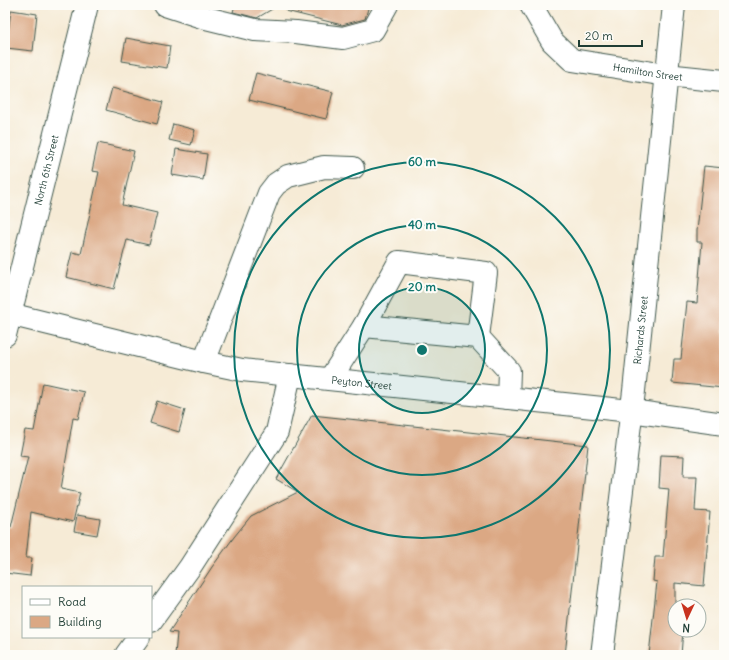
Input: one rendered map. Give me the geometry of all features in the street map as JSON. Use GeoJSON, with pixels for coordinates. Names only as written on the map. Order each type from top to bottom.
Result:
{"type":"FeatureCollection","features":[{"type":"Feature","properties":{"kind":"street","name":"North 6th Street"},"geometry":{"type":"LineString","coordinates":[[7,321],[87,5]]}},
{"type":"Feature","properties":{"kind":"street"},"geometry":{"type":"LineString","coordinates":[[165,5],[202,17],[255,30],[296,32],[343,38],[373,30],[387,5]]}},
{"type":"Feature","properties":{"kind":"street","name":"Hamilton Street"},"geometry":{"type":"LineString","coordinates":[[531,5],[552,41],[572,60],[666,75],[724,80]]}},
{"type":"Feature","properties":{"kind":"street","name":"Richards Street"},"geometry":{"type":"LineString","coordinates":[[602,655],[631,411],[674,5]]}},
{"type":"Feature","properties":{"kind":"street"},"geometry":{"type":"LineString","coordinates":[[204,362],[269,193],[276,184],[288,176],[324,167],[353,168]]}},
{"type":"Feature","properties":{"kind":"street"},"geometry":{"type":"LineString","coordinates":[[330,379],[364,326],[399,262],[486,273],[478,338]]}},
{"type":"Feature","properties":{"kind":"street","name":"Peyton Street"},"geometry":{"type":"LineString","coordinates":[[7,321],[242,370],[631,411],[724,424]]}},
{"type":"Feature","properties":{"kind":"street"},"geometry":{"type":"LineString","coordinates":[[364,326],[478,338],[509,371],[508,398]]}},
{"type":"Feature","properties":{"kind":"street"},"geometry":{"type":"LineString","coordinates":[[152,620],[190,567],[277,432],[290,375]]}},
{"type":"Feature","properties":{"kind":"street"},"geometry":{"type":"LineString","coordinates":[[126,655],[138,638]]}},
{"type":"Feature","properties":{"kind":"building"},"geometry":{"type":"Polygon","coordinates":[[[235,5],[279,5],[257,18],[233,12],[235,5]]]}},
{"type":"Feature","properties":{"kind":"building"},"geometry":{"type":"Polygon","coordinates":[[[287,5],[369,5],[365,19],[342,25],[286,11],[287,5]]]}},
{"type":"Feature","properties":{"kind":"building"},"geometry":{"type":"Polygon","coordinates":[[[11,10],[37,14],[33,51],[6,48],[11,10]]]}},
{"type":"Feature","properties":{"kind":"building"},"geometry":{"type":"Polygon","coordinates":[[[126,38],[170,46],[167,68],[122,61],[126,38]]]}},
{"type":"Feature","properties":{"kind":"building"},"geometry":{"type":"Polygon","coordinates":[[[256,73],[333,92],[326,119],[249,100],[256,73]]]}},
{"type":"Feature","properties":{"kind":"building"},"geometry":{"type":"Polygon","coordinates":[[[112,88],[163,102],[157,124],[106,110],[112,88]]]}},
{"type":"Feature","properties":{"kind":"building"},"geometry":{"type":"Polygon","coordinates":[[[173,124],[195,130],[191,145],[169,140],[173,124]]]}},
{"type":"Feature","properties":{"kind":"building"},"geometry":{"type":"Polygon","coordinates":[[[98,143],[134,151],[122,205],[157,213],[149,245],[127,240],[114,289],[66,277],[72,252],[81,254],[99,172],[92,171],[98,143]]]}},
{"type":"Feature","properties":{"kind":"building"},"geometry":{"type":"Polygon","coordinates":[[[176,149],[207,154],[203,180],[172,175],[176,149]]]}},
{"type":"Feature","properties":{"kind":"building"},"geometry":{"type":"Polygon","coordinates":[[[704,166],[724,168],[724,388],[672,383],[674,359],[681,359],[687,302],[697,303],[702,242],[697,242],[697,231],[704,166]]]}},
{"type":"Feature","properties":{"kind":"building"},"geometry":{"type":"Polygon","coordinates":[[[43,383],[84,392],[78,419],[73,418],[61,489],[80,493],[73,522],[31,512],[26,558],[32,558],[30,576],[5,573],[5,527],[11,527],[28,457],[20,456],[25,430],[34,431],[43,383]]]}},
{"type":"Feature","properties":{"kind":"building"},"geometry":{"type":"Polygon","coordinates":[[[157,401],[185,410],[179,432],[150,423],[157,401]]]}},
{"type":"Feature","properties":{"kind":"building"},"geometry":{"type":"Polygon","coordinates":[[[312,415],[588,445],[565,655],[175,655],[177,633],[169,632],[212,567],[234,537],[251,516],[298,492],[276,479],[312,415]]]}},
{"type":"Feature","properties":{"kind":"building"},"geometry":{"type":"Polygon","coordinates":[[[661,455],[684,456],[683,477],[697,477],[695,511],[710,512],[704,586],[675,583],[675,598],[667,598],[667,638],[682,638],[681,655],[649,655],[657,582],[653,581],[655,557],[663,557],[669,489],[659,488],[661,455]]]}},
{"type":"Feature","properties":{"kind":"building"},"geometry":{"type":"Polygon","coordinates":[[[77,515],[100,519],[97,535],[74,531],[77,515]]]}}]}
